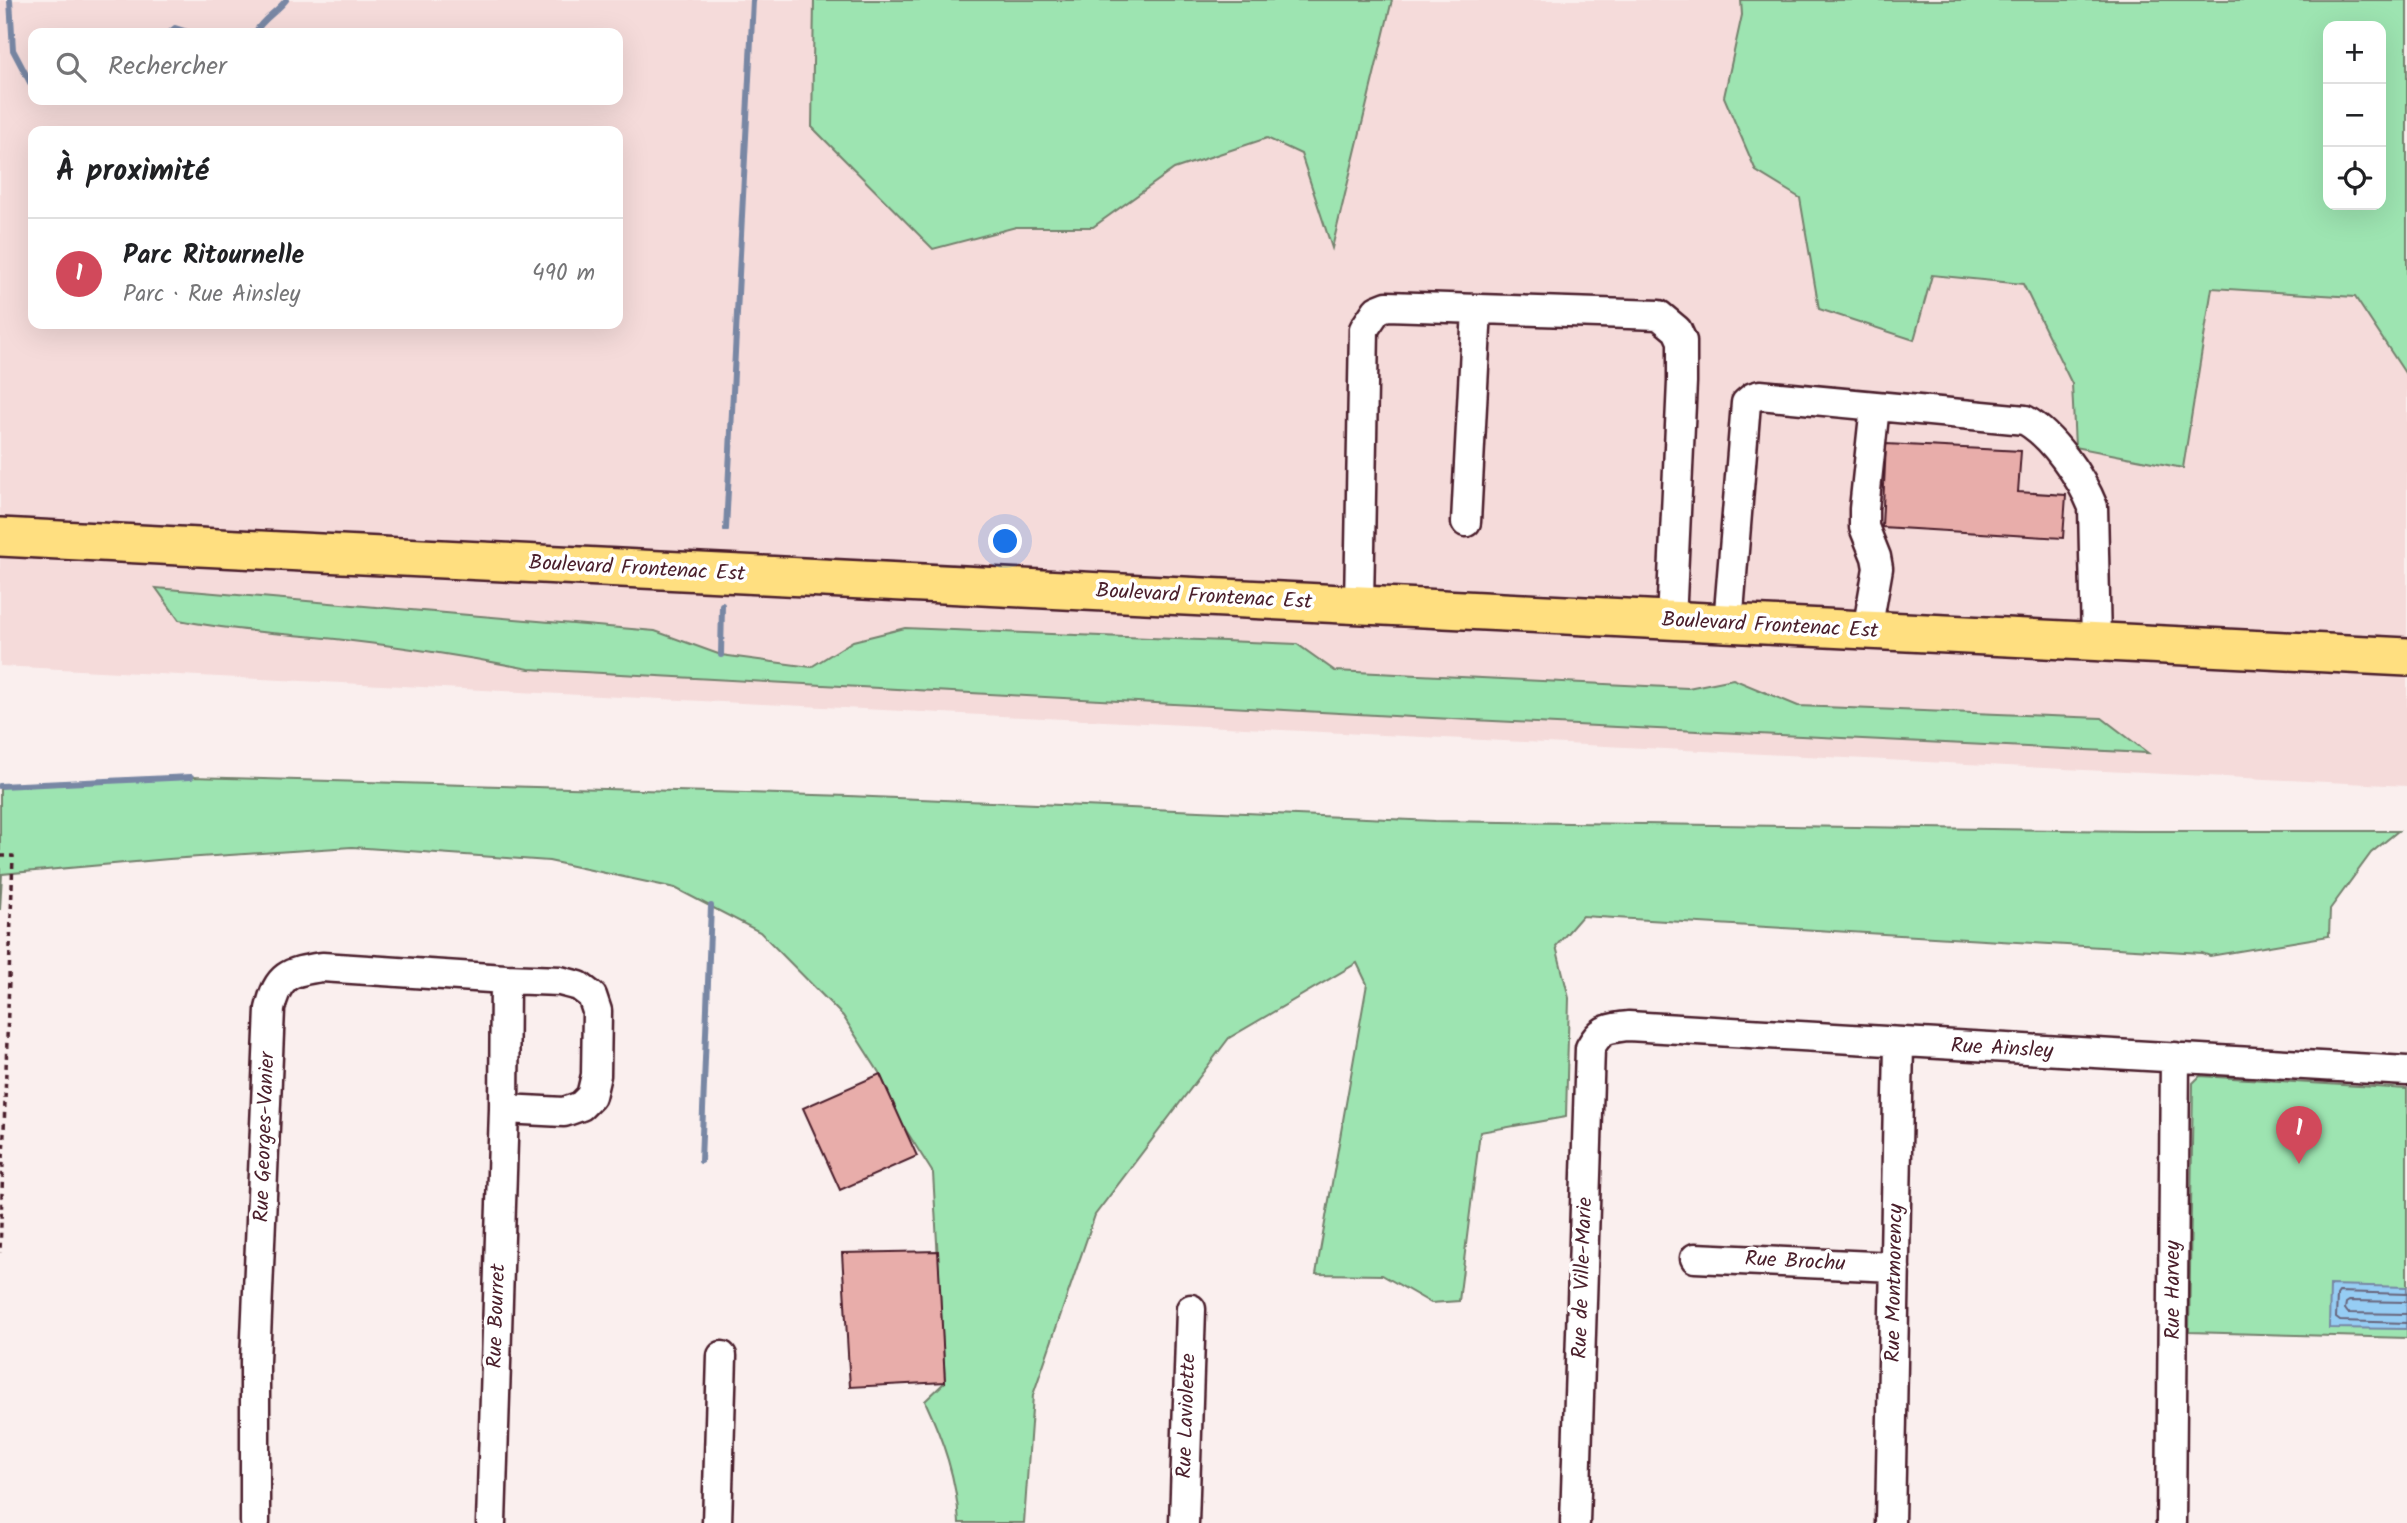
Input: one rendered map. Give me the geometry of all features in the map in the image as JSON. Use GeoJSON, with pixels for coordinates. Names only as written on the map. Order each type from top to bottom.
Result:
{"type":"FeatureCollection","features":[{"type":"Feature","properties":{"kind":"main road","name":"Boulevard Frontenac Est"},"geometry":{"type":"LineString","coordinates":[[0,537],[2407,657]]}},
{"type":"Feature","properties":{"kind":"street"},"geometry":{"type":"LineString","coordinates":[[1359,604],[1364,328],[1377,310],[1387,306],[1659,315],[1677,330],[1682,341],[1671,621]]}},
{"type":"Feature","properties":{"kind":"street"},"geometry":{"type":"LineString","coordinates":[[1466,522],[1477,309]]}},
{"type":"Feature","properties":{"kind":"street"},"geometry":{"type":"LineString","coordinates":[[1728,624],[1746,403],[1760,395],[2025,419],[2042,429],[2087,489],[2093,507],[2096,643]]}},
{"type":"Feature","properties":{"kind":"street"},"geometry":{"type":"LineString","coordinates":[[1867,631],[1878,568],[1864,527],[1875,406]]}},
{"type":"Feature","properties":{"kind":"street","name":"Rue Georges-Vanier"},"geometry":{"type":"LineString","coordinates":[[255,1523],[255,1361],[270,1009],[274,989],[284,977],[299,970],[321,967],[505,979]]}},
{"type":"Feature","properties":{"kind":"street"},"geometry":{"type":"LineString","coordinates":[[504,1109],[564,1112],[581,1106],[591,1096],[596,1075],[597,1011],[592,996],[579,986],[560,981],[505,979]]}},
{"type":"Feature","properties":{"kind":"street","name":"Rue Bourret"},"geometry":{"type":"LineString","coordinates":[[491,1523],[504,1109],[505,979]]}},
{"type":"Feature","properties":{"kind":"street","name":"Rue Ainsley"},"geometry":{"type":"LineString","coordinates":[[1598,1034],[1608,1028],[1628,1026],[2407,1070]]}},
{"type":"Feature","properties":{"kind":"street","name":"Rue de Ville-Marie"},"geometry":{"type":"LineString","coordinates":[[1575,1523],[1590,1048],[1598,1034]]}},
{"type":"Feature","properties":{"kind":"street","name":"Rue Montmorency"},"geometry":{"type":"LineString","coordinates":[[1890,1523],[1899,1043]]}},
{"type":"Feature","properties":{"kind":"street","name":"Rue Harvey"},"geometry":{"type":"LineString","coordinates":[[2171,1523],[2175,1057]]}},
{"type":"Feature","properties":{"kind":"street","name":"Rue Brochu"},"geometry":{"type":"LineString","coordinates":[[1695,1258],[1895,1267]]}},
{"type":"Feature","properties":{"kind":"street","name":"Rue Laviolette"},"geometry":{"type":"LineString","coordinates":[[1184,1523],[1191,1309]]}},
{"type":"Feature","properties":{"kind":"street"},"geometry":{"type":"LineString","coordinates":[[717,1523],[722,1356]]}},
{"type":"Feature","properties":{"kind":"path"},"geometry":{"type":"LineString","coordinates":[[0,856],[13,856],[0,1253]]}},
{"type":"Feature","properties":{"kind":"shaded area"},"geometry":{"type":"Polygon","coordinates":[[[0,0],[2407,0],[2407,786],[0,666],[0,0]]]}},
{"type":"Feature","properties":{"kind":"green space"},"geometry":{"type":"Polygon","coordinates":[[[814,0],[1392,0],[1332,248],[1301,154],[1267,138],[1174,169],[1093,227],[1016,227],[933,249],[812,127],[814,0]]]}},
{"type":"Feature","properties":{"kind":"green space"},"geometry":{"type":"Polygon","coordinates":[[[1741,0],[2407,0],[2407,376],[2355,297],[2212,288],[2183,468],[2075,447],[2072,384],[2023,284],[1932,275],[1914,340],[1819,309],[1800,198],[1756,171],[1724,97],[1742,15],[1741,0]]]}},
{"type":"Feature","properties":{"kind":"green space"},"geometry":{"type":"Polygon","coordinates":[[[156,588],[655,631],[721,655],[811,667],[853,641],[905,628],[1297,644],[1335,671],[1688,688],[1733,679],[1798,706],[2102,718],[2148,753],[1412,717],[529,669],[390,646],[241,630],[179,620],[156,588]]]}},
{"type":"Feature","properties":{"kind":"green space"},"geometry":{"type":"Polygon","coordinates":[[[191,777],[849,796],[1435,821],[2135,831],[2398,831],[2371,853],[2330,909],[2329,936],[2210,956],[2202,953],[1582,916],[1556,946],[1569,998],[1566,1117],[1480,1132],[1459,1301],[1431,1303],[1382,1275],[1316,1274],[1367,984],[1357,963],[1229,1038],[1095,1215],[1033,1395],[1024,1523],[959,1523],[948,1460],[925,1401],[945,1382],[933,1173],[902,1124],[880,1074],[843,1016],[760,932],[675,888],[549,861],[352,847],[169,859],[2,874],[0,910],[0,786],[191,777]]]}},
{"type":"Feature","properties":{"kind":"green space"},"geometry":{"type":"Polygon","coordinates":[[[2200,1076],[2407,1089],[2407,1338],[2189,1332],[2193,1083],[2200,1076]]]}},
{"type":"Feature","properties":{"kind":"water"},"geometry":{"type":"Polygon","coordinates":[[[2330,1285],[2407,1287],[2406,1329],[2329,1328],[2330,1285]]]}},
{"type":"Feature","properties":{"kind":"building"},"geometry":{"type":"Polygon","coordinates":[[[1886,444],[2021,451],[2018,492],[2066,495],[2063,538],[1882,527],[1886,444]]]}},
{"type":"Feature","properties":{"kind":"building"},"geometry":{"type":"Polygon","coordinates":[[[880,1074],[917,1156],[840,1190],[803,1108],[880,1074]]]}},
{"type":"Feature","properties":{"kind":"building"},"geometry":{"type":"Polygon","coordinates":[[[938,1251],[945,1382],[850,1387],[842,1253],[938,1251]]]}},
{"type":"Feature","properties":{"kind":"waterway"},"geometry":{"type":"LineString","coordinates":[[10,0],[13,50],[28,78]]}},
{"type":"Feature","properties":{"kind":"waterway"},"geometry":{"type":"LineString","coordinates":[[258,28],[286,0]]}},
{"type":"Feature","properties":{"kind":"waterway"},"geometry":{"type":"LineString","coordinates":[[726,529],[753,0]]}},
{"type":"Feature","properties":{"kind":"waterway"},"geometry":{"type":"LineString","coordinates":[[721,655],[722,605]]}},
{"type":"Feature","properties":{"kind":"waterway"},"geometry":{"type":"LineString","coordinates":[[0,786],[191,777]]}},
{"type":"Feature","properties":{"kind":"waterway"},"geometry":{"type":"LineString","coordinates":[[701,1161],[711,906]]}},
{"type":"Feature","properties":{"kind":"place","name":"Parc Ritournelle"},"geometry":{"type":"Point","coordinates":[2299,1164]}}]}
